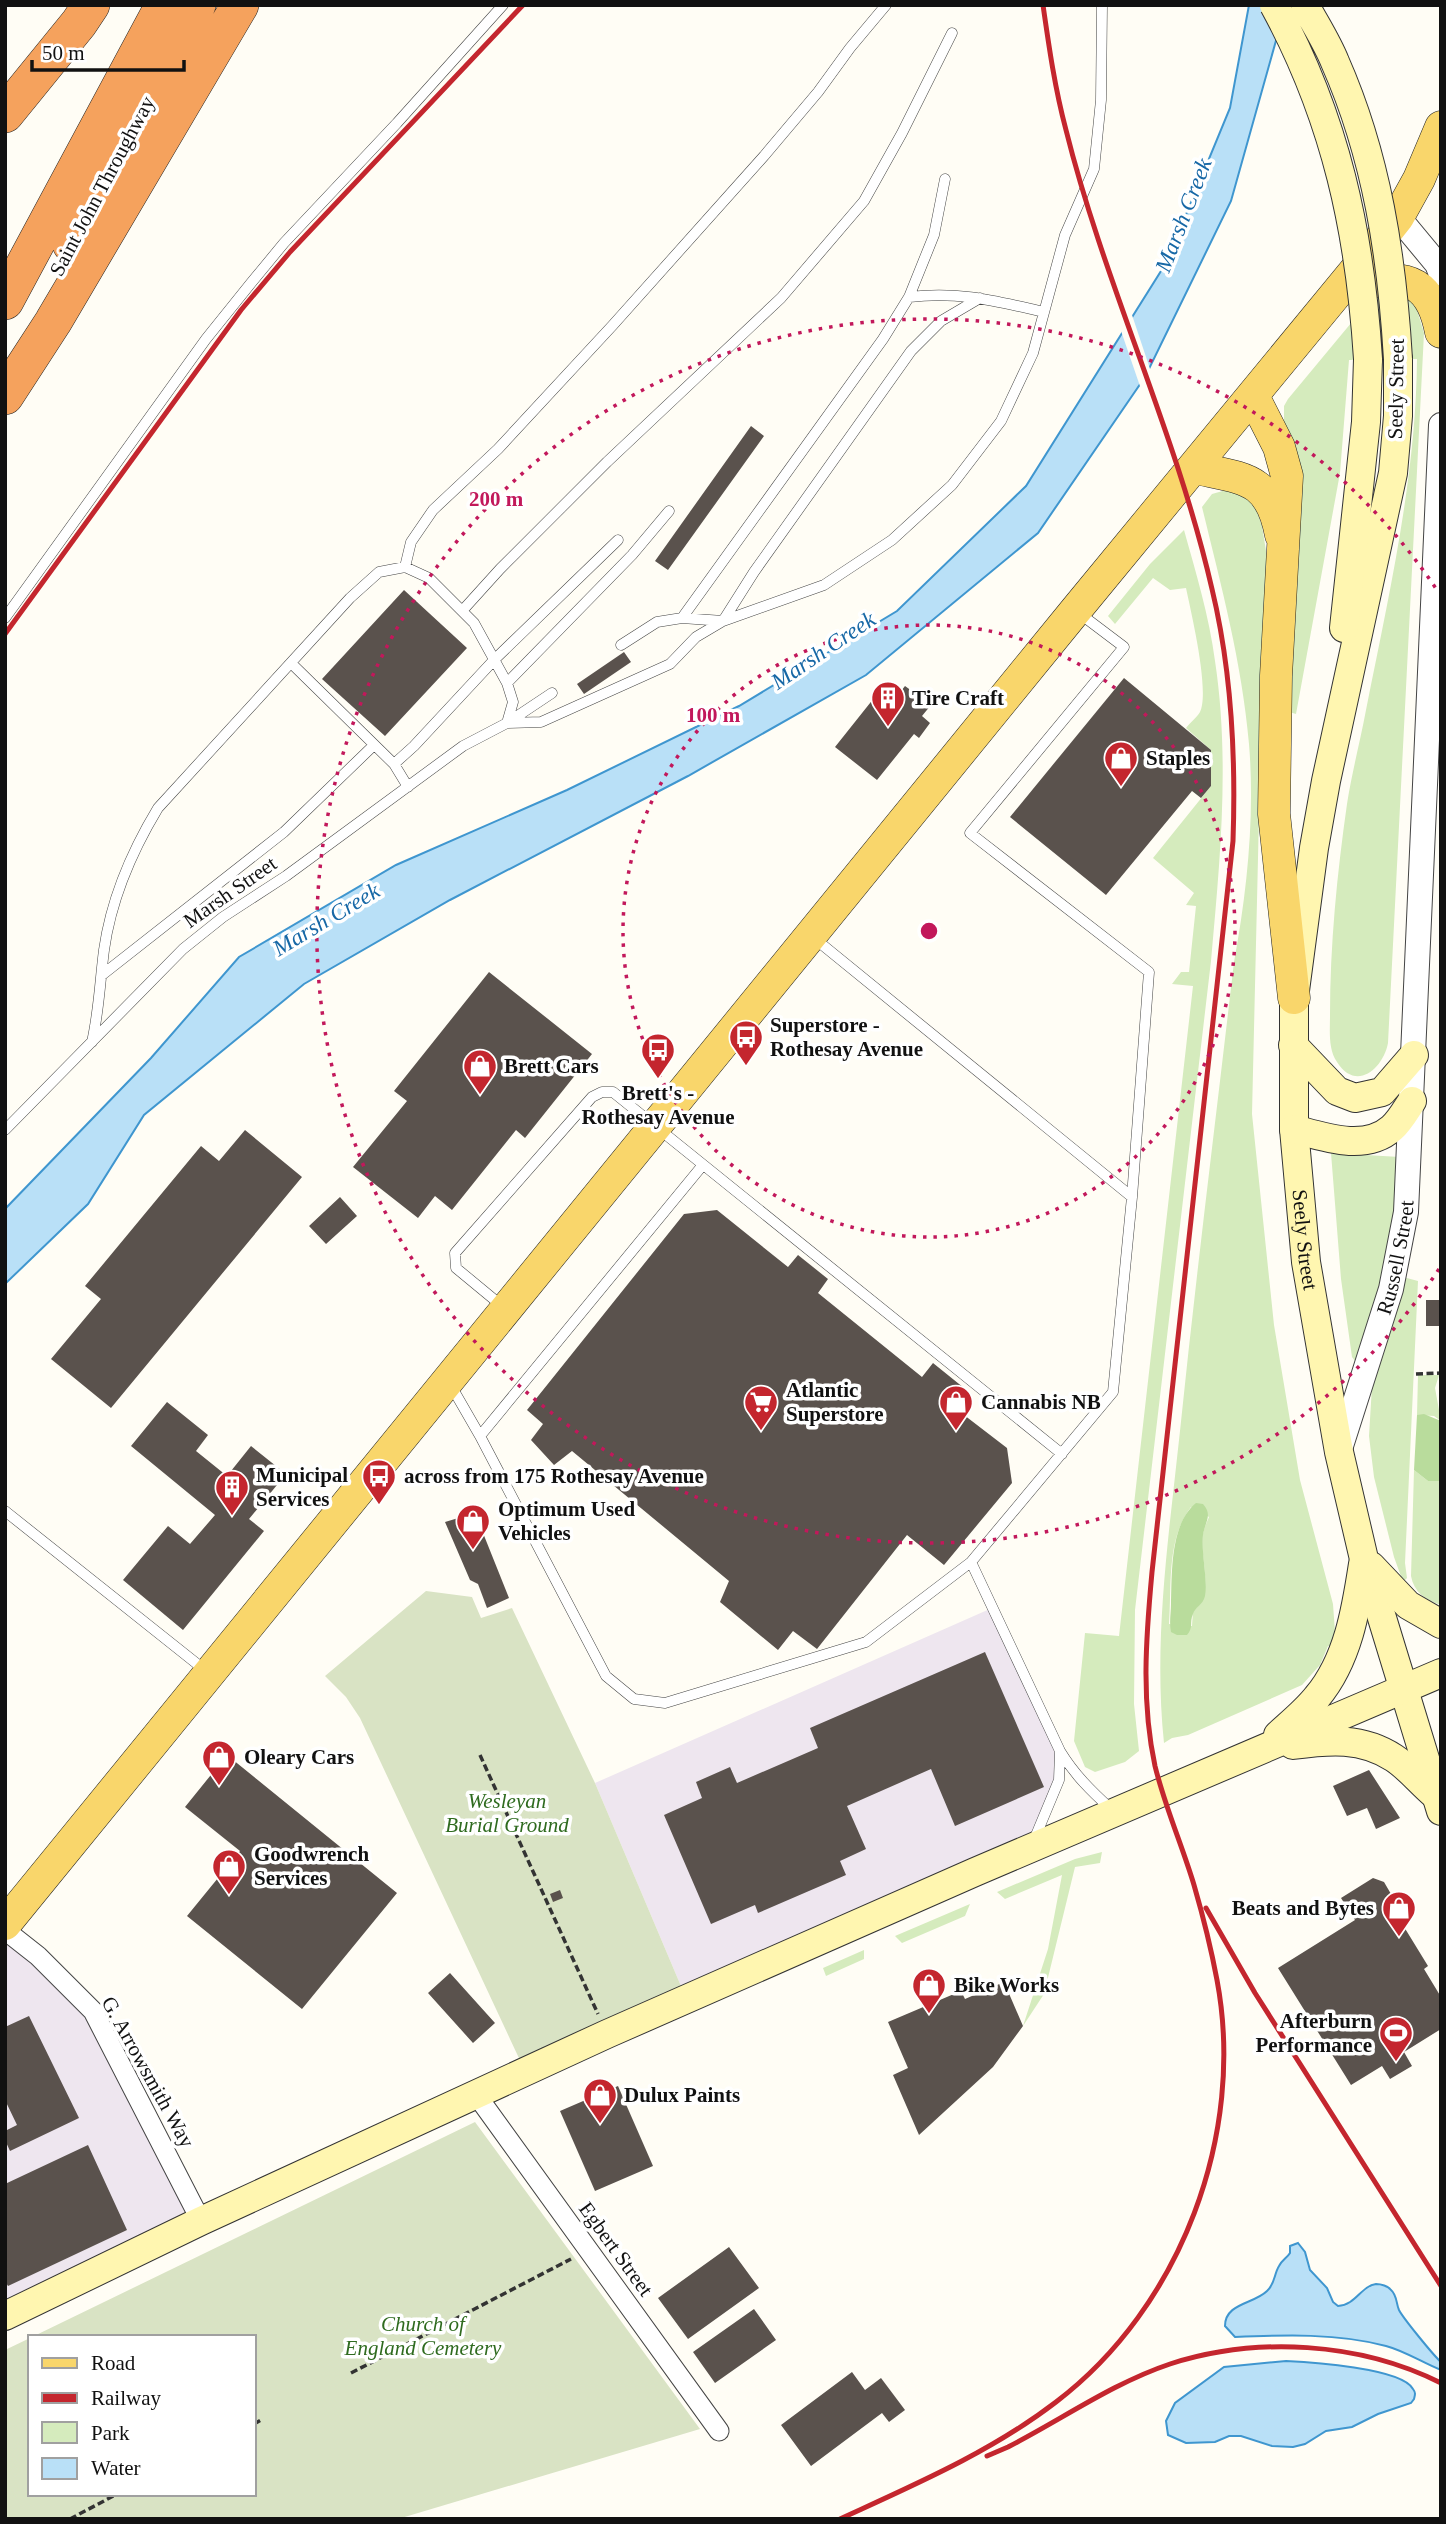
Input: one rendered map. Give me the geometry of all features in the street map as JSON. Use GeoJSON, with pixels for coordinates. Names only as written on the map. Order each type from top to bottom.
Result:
{"type":"FeatureCollection","features":[{"type":"Feature","properties":{"kind":"highway"},"geometry":{"type":"LineString","coordinates":[[5,114],[91,5]]}},
{"type":"Feature","properties":{"kind":"highway","name":"Saint John Throughway"},"geometry":{"type":"LineString","coordinates":[[5,301],[164,5]]}},
{"type":"Feature","properties":{"kind":"highway","name":"Saint John Throughway"},"geometry":{"type":"LineString","coordinates":[[5,366],[197,5]]}},
{"type":"Feature","properties":{"kind":"highway"},"geometry":{"type":"LineString","coordinates":[[5,396],[52,322],[240,5]]}},
{"type":"Feature","properties":{"kind":"main road","name":"Seely Street"},"geometry":{"type":"LineString","coordinates":[[1274,5],[1303,62],[1324,118],[1347,193],[1364,298],[1368,359],[1365,434],[1326,781]]}},
{"type":"Feature","properties":{"kind":"main road","name":"Seely Street"},"geometry":{"type":"LineString","coordinates":[[1305,5],[1334,59],[1353,105],[1383,213],[1394,294],[1398,416],[1393,473],[1314,848],[1294,998],[1294,1129],[1308,1273],[1339,1452],[1364,1559],[1403,1689],[1439,1791]]}},
{"type":"Feature","properties":{"kind":"main road"},"geometry":{"type":"LineString","coordinates":[[5,1924],[1398,217],[1419,179],[1441,127]]}},
{"type":"Feature","properties":{"kind":"main road"},"geometry":{"type":"LineString","coordinates":[[1338,292],[1370,282],[1392,279],[1408,282],[1420,287],[1429,296],[1437,312],[1441,332]]}},
{"type":"Feature","properties":{"kind":"main road"},"geometry":{"type":"LineString","coordinates":[[1252,397],[1279,446],[1287,477],[1276,676],[1274,814],[1294,998]]}},
{"type":"Feature","properties":{"kind":"main road"},"geometry":{"type":"LineString","coordinates":[[1195,468],[1250,481],[1262,490],[1278,521],[1284,554]]}},
{"type":"Feature","properties":{"kind":"main road"},"geometry":{"type":"LineString","coordinates":[[1293,1045],[1337,1091],[1355,1098],[1382,1092],[1414,1055]]}},
{"type":"Feature","properties":{"kind":"main road"},"geometry":{"type":"LineString","coordinates":[[1294,1129],[1339,1140],[1374,1138],[1397,1124],[1412,1101]]}},
{"type":"Feature","properties":{"kind":"main road"},"geometry":{"type":"LineString","coordinates":[[1364,1559],[1408,1605],[1441,1624]]}},
{"type":"Feature","properties":{"kind":"main road"},"geometry":{"type":"LineString","coordinates":[[1259,1750],[1317,1698],[1331,1678],[1354,1615],[1364,1559]]}},
{"type":"Feature","properties":{"kind":"main road"},"geometry":{"type":"LineString","coordinates":[[5,2316],[475,2093],[1030,1848],[1441,1673]]}},
{"type":"Feature","properties":{"kind":"main road"},"geometry":{"type":"LineString","coordinates":[[1259,1750],[1325,1741],[1354,1741],[1394,1758],[1439,1791]]}},
{"type":"Feature","properties":{"kind":"street"},"geometry":{"type":"LineString","coordinates":[[1398,217],[1437,264],[1441,274]]}},
{"type":"Feature","properties":{"kind":"street","name":"Russell Street"},"geometry":{"type":"LineString","coordinates":[[1339,1452],[1391,1289],[1406,1212],[1441,425]]}},
{"type":"Feature","properties":{"kind":"street","name":"G. Arrowsmith Way"},"geometry":{"type":"LineString","coordinates":[[5,1930],[38,1956],[93,2011],[201,2221]]}},
{"type":"Feature","properties":{"kind":"street","name":"Egbert Street"},"geometry":{"type":"LineString","coordinates":[[475,2093],[719,2431]]}},
{"type":"Feature","properties":{"kind":"lane"},"geometry":{"type":"LineString","coordinates":[[5,618],[206,339],[284,243],[503,5]]}},
{"type":"Feature","properties":{"kind":"lane"},"geometry":{"type":"LineString","coordinates":[[405,567],[411,542],[433,510],[498,449],[621,316],[764,156],[886,5]]}},
{"type":"Feature","properties":{"kind":"lane"},"geometry":{"type":"LineString","coordinates":[[92,1042],[99,1013],[104,949],[116,900],[137,843],[158,808],[350,598],[379,572],[405,567],[429,578],[474,623],[507,683],[513,702],[508,723],[541,722],[670,664],[696,637],[723,621],[824,585],[892,540],[951,485],[1001,421],[1033,353],[1065,235],[1094,169],[1101,100],[1102,5]]}},
{"type":"Feature","properties":{"kind":"lane"},"geometry":{"type":"LineString","coordinates":[[462,611],[499,569],[607,462],[781,298],[864,201],[902,133],[952,33]]}},
{"type":"Feature","properties":{"kind":"lane"},"geometry":{"type":"LineString","coordinates":[[682,618],[883,339],[909,297],[934,235],[945,179]]}},
{"type":"Feature","properties":{"kind":"lane"},"geometry":{"type":"LineString","coordinates":[[909,297],[944,293],[1044,312]]}},
{"type":"Feature","properties":{"kind":"lane"},"geometry":{"type":"LineString","coordinates":[[723,621],[754,572],[911,351],[941,321],[980,298]]}},
{"type":"Feature","properties":{"kind":"lane"},"geometry":{"type":"LineString","coordinates":[[507,683],[632,555],[669,511]]}},
{"type":"Feature","properties":{"kind":"lane"},"geometry":{"type":"LineString","coordinates":[[394,764],[415,746],[494,660],[618,540]]}},
{"type":"Feature","properties":{"kind":"lane"},"geometry":{"type":"LineString","coordinates":[[448,1381],[480,1436],[606,1676],[634,1699],[665,1703],[866,1642],[971,1562],[1114,1392],[1149,972],[970,833],[1124,647],[1075,611]]}},
{"type":"Feature","properties":{"kind":"lane"},"geometry":{"type":"LineString","coordinates":[[621,645],[657,622],[682,618],[723,621]]}},
{"type":"Feature","properties":{"kind":"lane"},"geometry":{"type":"LineString","coordinates":[[291,663],[394,764],[408,787]]}},
{"type":"Feature","properties":{"kind":"lane","name":"Marsh Street"},"geometry":{"type":"LineString","coordinates":[[5,1130],[183,949],[223,917],[286,876],[463,746],[508,723],[552,692]]}},
{"type":"Feature","properties":{"kind":"lane"},"geometry":{"type":"LineString","coordinates":[[102,975],[284,832],[374,745]]}},
{"type":"Feature","properties":{"kind":"lane"},"geometry":{"type":"LineString","coordinates":[[811,935],[1132,1197]]}},
{"type":"Feature","properties":{"kind":"lane"},"geometry":{"type":"LineString","coordinates":[[506,1309],[456,1268],[455,1253],[592,1097],[602,1092],[613,1092],[1062,1454]]}},
{"type":"Feature","properties":{"kind":"lane"},"geometry":{"type":"LineString","coordinates":[[480,1436],[702,1166]]}},
{"type":"Feature","properties":{"kind":"lane"},"geometry":{"type":"LineString","coordinates":[[5,1511],[209,1673]]}},
{"type":"Feature","properties":{"kind":"lane"},"geometry":{"type":"LineString","coordinates":[[971,1562],[1060,1751],[1070,1768],[1114,1812]]}},
{"type":"Feature","properties":{"kind":"lane"},"geometry":{"type":"LineString","coordinates":[[1030,1848],[1059,1780],[1060,1751]]}},
{"type":"Feature","properties":{"kind":"path"},"geometry":{"type":"LineString","coordinates":[[1416,1374],[1441,1373]]}},
{"type":"Feature","properties":{"kind":"path"},"geometry":{"type":"LineString","coordinates":[[480,1755],[607,2034]]}},
{"type":"Feature","properties":{"kind":"path"},"geometry":{"type":"LineString","coordinates":[[351,2374],[589,2250]]}},
{"type":"Feature","properties":{"kind":"path"},"geometry":{"type":"LineString","coordinates":[[256,2423],[261,2420]]}},
{"type":"Feature","properties":{"kind":"path"},"geometry":{"type":"LineString","coordinates":[[70,2519],[113,2496]]}},
{"type":"Feature","properties":{"kind":"shaded area"},"geometry":{"type":"Polygon","coordinates":[[[992,1608],[1060,1751],[1060,1769],[1030,1848],[686,1998],[595,1783],[992,1608]]]}},
{"type":"Feature","properties":{"kind":"shaded area"},"geometry":{"type":"Polygon","coordinates":[[[5,1930],[93,2011],[201,2221],[5,2316],[5,1930]]]}},
{"type":"Feature","properties":{"kind":"green space"},"geometry":{"type":"Polygon","coordinates":[[[1376,293],[1414,300],[1424,333],[1388,1043],[1381,1061],[1368,1074],[1360,1076],[1344,1071],[1334,1057],[1331,1046],[1330,989],[1335,910],[1349,792],[1392,579],[1406,492],[1412,448],[1417,359],[1349,360],[1340,473],[1296,714],[1286,711],[1278,423],[1284,420],[1284,406],[1288,399],[1376,293]]]}},
{"type":"Feature","properties":{"kind":"green space"},"geometry":{"type":"Polygon","coordinates":[[[1237,487],[1255,506],[1266,551],[1268,592],[1261,730],[1252,1114],[1274,1325],[1300,1480],[1333,1604],[1335,1632],[1333,1647],[1328,1646],[1320,1665],[1302,1685],[1164,1743],[1160,1665],[1167,1548],[1206,1196],[1243,908],[1250,826],[1251,771],[1246,714],[1230,624],[1202,507],[1212,494],[1237,487]],[[1191,1507],[1177,1534],[1172,1563],[1169,1624],[1192,1626],[1193,1611],[1204,1595],[1202,1544],[1209,1517],[1191,1507]]]}},
{"type":"Feature","properties":{"kind":"green space"},"geometry":{"type":"Polygon","coordinates":[[[1184,530],[1202,595],[1220,698],[1223,773],[1218,886],[1135,1610],[1134,1704],[1139,1751],[1125,1762],[1095,1772],[1085,1767],[1074,1741],[1085,1633],[1119,1636],[1193,986],[1172,984],[1181,972],[1189,972],[1196,906],[1186,905],[1194,893],[1153,858],[1211,786],[1211,750],[1186,728],[1200,712],[1203,687],[1199,651],[1186,588],[1170,590],[1153,578],[1115,624],[1108,616],[1150,564],[1184,530]]]}},
{"type":"Feature","properties":{"kind":"green space"},"geometry":{"type":"Polygon","coordinates":[[[1331,1153],[1400,1157],[1398,1196],[1387,1265],[1355,1361],[1352,1357],[1341,1279],[1331,1153]]]}},
{"type":"Feature","properties":{"kind":"green space"},"geometry":{"type":"Polygon","coordinates":[[[1403,1277],[1418,1281],[1405,1563],[1407,1578],[1403,1582],[1374,1477],[1369,1436],[1372,1386],[1403,1277]]]}},
{"type":"Feature","properties":{"kind":"green space"},"geometry":{"type":"Polygon","coordinates":[[[1418,1375],[1439,1375],[1435,1388],[1441,1421],[1434,1416],[1417,1415],[1418,1375]]]}},
{"type":"Feature","properties":{"kind":"green space"},"geometry":{"type":"Polygon","coordinates":[[[1424,1414],[1441,1421],[1441,1481],[1428,1481],[1414,1470],[1417,1415],[1424,1414]]]}},
{"type":"Feature","properties":{"kind":"green space"},"geometry":{"type":"Polygon","coordinates":[[[1414,1470],[1428,1481],[1441,1481],[1441,1605],[1421,1595],[1411,1576],[1414,1470]]]}},
{"type":"Feature","properties":{"kind":"green space"},"geometry":{"type":"Polygon","coordinates":[[[1196,1503],[1203,1504],[1208,1515],[1203,1535],[1205,1596],[1194,1612],[1187,1635],[1177,1635],[1171,1632],[1170,1625],[1174,1550],[1181,1523],[1196,1503]]]}},
{"type":"Feature","properties":{"kind":"green space","name":"Wesleyan Burial Ground"},"geometry":{"type":"Polygon","coordinates":[[[426,1591],[472,1597],[481,1618],[512,1608],[595,1783],[686,1998],[525,2071],[360,1718],[346,1697],[325,1676],[426,1591]]]}},
{"type":"Feature","properties":{"kind":"green space"},"geometry":{"type":"Polygon","coordinates":[[[1102,1852],[1100,1863],[1075,1867],[1044,1994],[1023,2026],[1048,1949],[1062,1875],[1005,1899],[997,1892],[1075,1859],[1102,1852]]]}},
{"type":"Feature","properties":{"kind":"green space"},"geometry":{"type":"Polygon","coordinates":[[[970,1904],[965,1916],[902,1943],[895,1936],[970,1904]]]}},
{"type":"Feature","properties":{"kind":"green space"},"geometry":{"type":"Polygon","coordinates":[[[864,1950],[864,1959],[826,1976],[823,1968],[864,1950]]]}},
{"type":"Feature","properties":{"kind":"green space","name":"Church of England Cemetery"},"geometry":{"type":"Polygon","coordinates":[[[475,2122],[700,2429],[398,2519],[5,2519],[5,2350],[28,2339],[28,2496],[256,2496],[256,2335],[36,2335],[475,2122]]]}},
{"type":"Feature","properties":{"kind":"water","name":"Marsh Creek"},"geometry":{"type":"Polygon","coordinates":[[[1249,5],[1286,5],[1231,201],[1145,377],[1038,533],[866,675],[688,776],[450,900],[304,984],[144,1115],[88,1204],[5,1284],[5,1209],[151,1058],[239,957],[396,865],[567,790],[739,706],[897,611],[1026,486],[1166,263],[1230,108],[1249,5]]]}},
{"type":"Feature","properties":{"kind":"water"},"geometry":{"type":"Polygon","coordinates":[[[1298,2243],[1305,2252],[1310,2270],[1327,2288],[1333,2302],[1338,2306],[1349,2302],[1371,2285],[1380,2284],[1390,2289],[1399,2310],[1441,2362],[1441,2370],[1393,2348],[1368,2342],[1311,2336],[1235,2337],[1225,2326],[1226,2318],[1235,2308],[1267,2291],[1280,2264],[1290,2253],[1290,2246],[1298,2243]]]}},
{"type":"Feature","properties":{"kind":"water"},"geometry":{"type":"Polygon","coordinates":[[[1286,2361],[1354,2368],[1392,2376],[1413,2389],[1414,2399],[1411,2403],[1378,2414],[1352,2427],[1326,2431],[1305,2444],[1293,2447],[1272,2446],[1241,2436],[1229,2436],[1215,2442],[1186,2443],[1168,2435],[1166,2421],[1175,2403],[1224,2367],[1286,2361]]]}},
{"type":"Feature","properties":{"kind":"pier"},"geometry":{"type":"Polygon","coordinates":[[[1131,312],[1151,372],[1141,389],[1120,328],[1131,312]]]}},
{"type":"Feature","properties":{"kind":"building"},"geometry":{"type":"Polygon","coordinates":[[[751,426],[764,436],[668,570],[655,561],[751,426]]]}},
{"type":"Feature","properties":{"kind":"building"},"geometry":{"type":"Polygon","coordinates":[[[404,590],[467,648],[385,736],[322,679],[404,590]]]}},
{"type":"Feature","properties":{"kind":"building"},"geometry":{"type":"Polygon","coordinates":[[[624,652],[631,662],[584,694],[577,684],[624,652]]]}},
{"type":"Feature","properties":{"kind":"building","name":"Staples"},"geometry":{"type":"Polygon","coordinates":[[[1124,678],[1211,750],[1211,786],[1201,798],[1192,791],[1106,895],[1010,817],[1124,678]]]}},
{"type":"Feature","properties":{"kind":"building","name":"Tire Craft"},"geometry":{"type":"Polygon","coordinates":[[[905,686],[931,705],[922,716],[930,723],[919,738],[914,734],[877,780],[835,747],[874,698],[887,709],[905,686]]]}},
{"type":"Feature","properties":{"kind":"building","name":"Brett Cars"},"geometry":{"type":"Polygon","coordinates":[[[489,972],[592,1054],[525,1138],[516,1130],[452,1210],[435,1196],[418,1218],[353,1167],[407,1101],[394,1091],[489,972]]]}},
{"type":"Feature","properties":{"kind":"building"},"geometry":{"type":"Polygon","coordinates":[[[245,1130],[302,1177],[111,1408],[51,1359],[101,1299],[85,1286],[201,1146],[219,1161],[245,1130]]]}},
{"type":"Feature","properties":{"kind":"building"},"geometry":{"type":"Polygon","coordinates":[[[340,1197],[357,1216],[326,1244],[309,1226],[340,1197]]]}},
{"type":"Feature","properties":{"kind":"building","name":"Atlantic Superstore"},"geometry":{"type":"Polygon","coordinates":[[[717,1210],[788,1267],[798,1255],[828,1279],[818,1293],[922,1377],[933,1363],[964,1388],[951,1405],[1007,1448],[1012,1483],[944,1565],[907,1535],[817,1649],[793,1631],[778,1650],[720,1602],[729,1581],[572,1451],[554,1465],[531,1440],[543,1424],[527,1410],[684,1214],[717,1210]]]}},
{"type":"Feature","properties":{"kind":"building"},"geometry":{"type":"Polygon","coordinates":[[[1426,1300],[1441,1300],[1441,1326],[1426,1326],[1426,1300]]]}},
{"type":"Feature","properties":{"kind":"building","name":"Municipal Services"},"geometry":{"type":"Polygon","coordinates":[[[167,1402],[208,1435],[196,1451],[227,1476],[251,1446],[286,1474],[249,1519],[264,1531],[183,1630],[123,1580],[168,1526],[190,1544],[215,1515],[131,1446],[167,1402]]]}},
{"type":"Feature","properties":{"kind":"building","name":"Optimum Used Vehicles"},"geometry":{"type":"Polygon","coordinates":[[[475,1513],[509,1598],[487,1608],[478,1584],[470,1580],[445,1522],[475,1513]]]}},
{"type":"Feature","properties":{"kind":"building"},"geometry":{"type":"Polygon","coordinates":[[[985,1652],[1044,1787],[955,1826],[931,1769],[847,1806],[866,1849],[840,1861],[846,1875],[758,1913],[755,1905],[711,1924],[664,1815],[702,1798],[696,1782],[730,1767],[737,1783],[818,1748],[810,1728],[985,1652]]]}},
{"type":"Feature","properties":{"kind":"building"},"geometry":{"type":"Polygon","coordinates":[[[227,1755],[397,1893],[302,2009],[187,1916],[240,1851],[185,1807],[227,1755]]]}},
{"type":"Feature","properties":{"kind":"building"},"geometry":{"type":"Polygon","coordinates":[[[1369,1770],[1400,1818],[1376,1829],[1367,1808],[1347,1816],[1333,1786],[1369,1770]]]}},
{"type":"Feature","properties":{"kind":"building"},"geometry":{"type":"Polygon","coordinates":[[[1373,1878],[1384,1882],[1391,1894],[1390,1904],[1428,1966],[1424,1969],[1441,1997],[1441,2029],[1404,2052],[1412,2066],[1390,2079],[1382,2066],[1351,2085],[1278,1968],[1355,1920],[1341,1898],[1373,1878]]]}},
{"type":"Feature","properties":{"kind":"building"},"geometry":{"type":"Polygon","coordinates":[[[560,1890],[563,1898],[553,1902],[550,1894],[560,1890]]]}},
{"type":"Feature","properties":{"kind":"building"},"geometry":{"type":"Polygon","coordinates":[[[450,1973],[495,2023],[473,2043],[428,1993],[450,1973]]]}},
{"type":"Feature","properties":{"kind":"building"},"geometry":{"type":"Polygon","coordinates":[[[1004,1982],[1023,2026],[993,2067],[919,2135],[893,2075],[908,2068],[888,2022],[961,1991],[965,1999],[1004,1982]]]}},
{"type":"Feature","properties":{"kind":"building"},"geometry":{"type":"Polygon","coordinates":[[[29,2016],[79,2118],[10,2151],[5,2140],[5,2131],[17,2125],[5,2100],[5,2027],[29,2016]]]}},
{"type":"Feature","properties":{"kind":"building"},"geometry":{"type":"Polygon","coordinates":[[[618,2086],[653,2166],[595,2191],[560,2111],[618,2086]]]}},
{"type":"Feature","properties":{"kind":"building"},"geometry":{"type":"Polygon","coordinates":[[[88,2145],[127,2230],[8,2286],[5,2281],[5,2184],[88,2145]]]}},
{"type":"Feature","properties":{"kind":"building"},"geometry":{"type":"Polygon","coordinates":[[[729,2247],[759,2288],[688,2339],[658,2298],[729,2247]]]}},
{"type":"Feature","properties":{"kind":"building"},"geometry":{"type":"Polygon","coordinates":[[[754,2309],[776,2340],[715,2383],[693,2352],[754,2309]]]}},
{"type":"Feature","properties":{"kind":"building"},"geometry":{"type":"Polygon","coordinates":[[[852,2372],[865,2390],[881,2378],[905,2410],[889,2422],[882,2413],[811,2466],[781,2425],[852,2372]]]}},
{"type":"Feature","properties":{"kind":"railway"},"geometry":{"type":"LineString","coordinates":[[5,634],[241,310],[290,252],[523,5]]}},
{"type":"Feature","properties":{"kind":"railway"},"geometry":{"type":"LineString","coordinates":[[840,2519],[1005,2437],[1056,2402],[1100,2363],[1138,2318],[1170,2267],[1194,2213],[1212,2156],[1222,2098],[1224,2038],[1217,1980],[1194,1885],[1155,1766],[1148,1717],[1146,1669],[1152,1572],[1233,841],[1231,714],[1219,620],[1197,531],[1082,188],[1059,99],[1043,5]]}},
{"type":"Feature","properties":{"kind":"railway"},"geometry":{"type":"LineString","coordinates":[[1206,1908],[1255,1993],[1441,2286]]}},
{"type":"Feature","properties":{"kind":"railway"},"geometry":{"type":"LineString","coordinates":[[987,2456],[1149,2372],[1203,2355],[1238,2349],[1307,2348],[1342,2352],[1409,2369],[1441,2383]]}},
{"type":"Feature","properties":{"kind":"place","name":"Tire Craft"},"geometry":{"type":"Point","coordinates":[888,728]}},
{"type":"Feature","properties":{"kind":"place","name":"Staples"},"geometry":{"type":"Point","coordinates":[1121,788]}},
{"type":"Feature","properties":{"kind":"place","name":"Superstore - Rothesay Avenue"},"geometry":{"type":"Point","coordinates":[746,1067]}},
{"type":"Feature","properties":{"kind":"place","name":"Brett's - Rothesay Avenue"},"geometry":{"type":"Point","coordinates":[658,1080]}},
{"type":"Feature","properties":{"kind":"place","name":"Brett Cars"},"geometry":{"type":"Point","coordinates":[480,1096]}},
{"type":"Feature","properties":{"kind":"place","name":"Atlantic Superstore"},"geometry":{"type":"Point","coordinates":[761,1432]}},
{"type":"Feature","properties":{"kind":"place","name":"Cannabis NB"},"geometry":{"type":"Point","coordinates":[956,1432]}},
{"type":"Feature","properties":{"kind":"place","name":"across from 175 Rothesay Avenue"},"geometry":{"type":"Point","coordinates":[379,1506]}},
{"type":"Feature","properties":{"kind":"place","name":"Municipal Services"},"geometry":{"type":"Point","coordinates":[232,1517]}},
{"type":"Feature","properties":{"kind":"place","name":"Optimum Used Vehicles"},"geometry":{"type":"Point","coordinates":[473,1551]}},
{"type":"Feature","properties":{"kind":"place","name":"Oleary Cars"},"geometry":{"type":"Point","coordinates":[219,1787]}},
{"type":"Feature","properties":{"kind":"place","name":"Goodwrench Services"},"geometry":{"type":"Point","coordinates":[229,1896]}},
{"type":"Feature","properties":{"kind":"place","name":"Beats and Bytes"},"geometry":{"type":"Point","coordinates":[1399,1938]}},
{"type":"Feature","properties":{"kind":"place","name":"Bike Works"},"geometry":{"type":"Point","coordinates":[929,2015]}},
{"type":"Feature","properties":{"kind":"place","name":"Afterburn Performance"},"geometry":{"type":"Point","coordinates":[1396,2063]}},
{"type":"Feature","properties":{"kind":"place","name":"Dulux Paints"},"geometry":{"type":"Point","coordinates":[600,2125]}}]}
